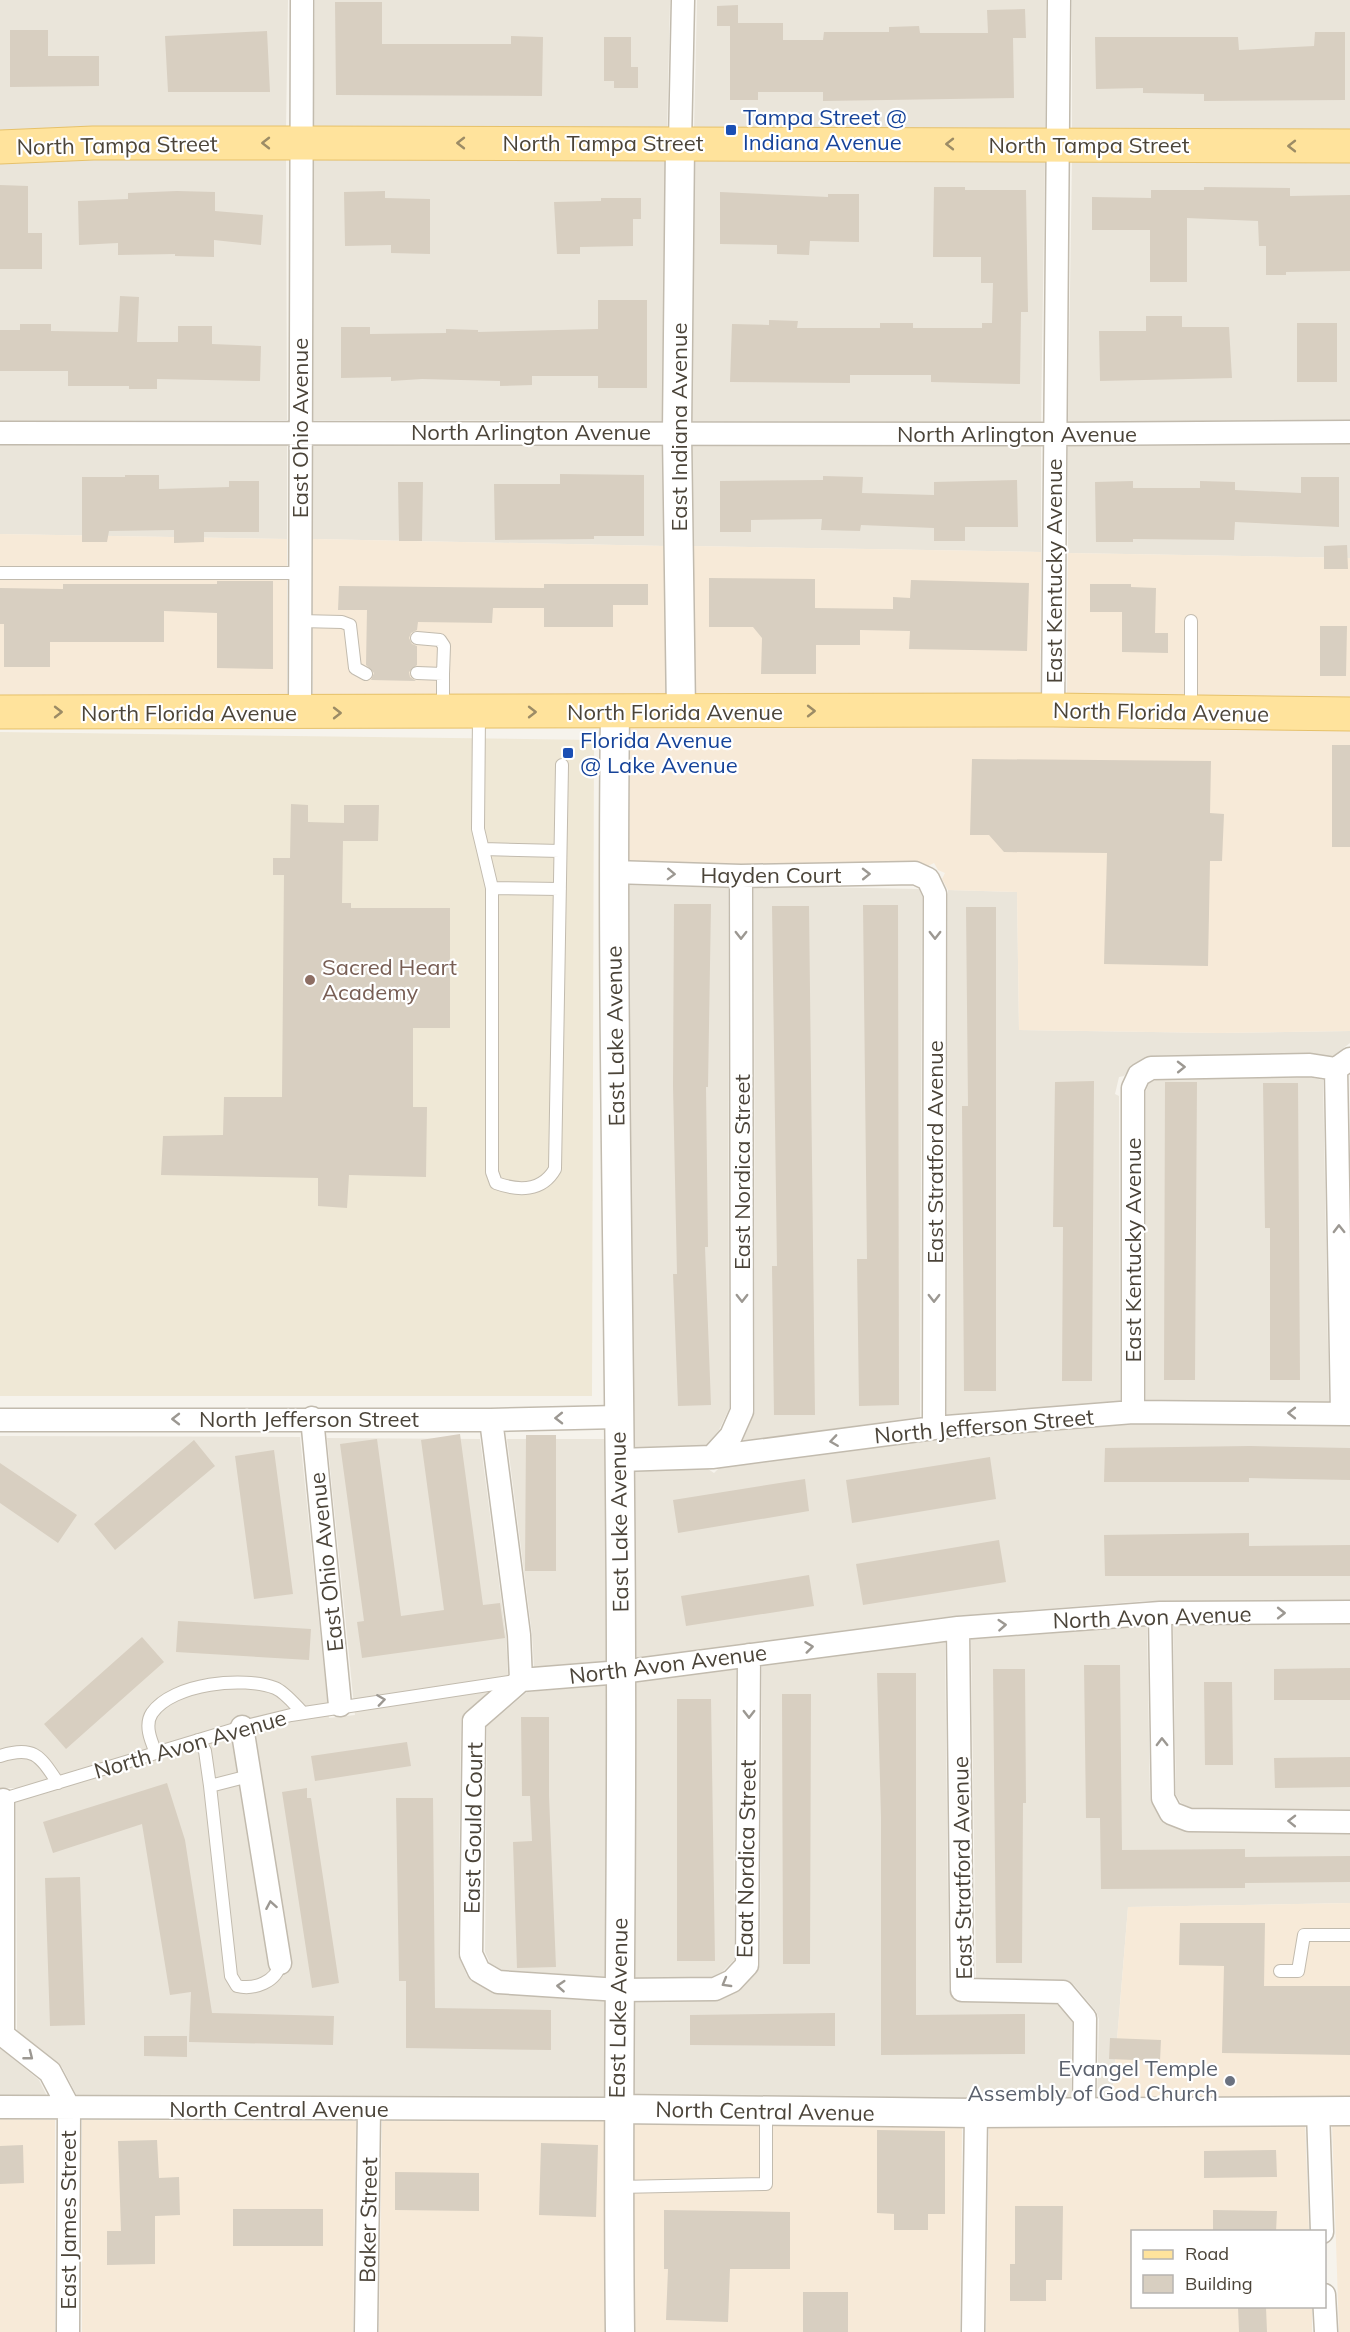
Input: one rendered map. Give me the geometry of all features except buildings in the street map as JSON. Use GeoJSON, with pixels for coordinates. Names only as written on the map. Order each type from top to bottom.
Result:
{"type":"FeatureCollection","features":[{"type":"Feature","properties":{"kind":"main road","name":"North Tampa Street"},"geometry":{"type":"LineString","coordinates":[[0,147],[93,143],[1350,146]]}},
{"type":"Feature","properties":{"kind":"main road","name":"North Florida Avenue"},"geometry":{"type":"LineString","coordinates":[[0,712],[1053,710],[1350,714]]}},
{"type":"Feature","properties":{"kind":"street","name":"East Ohio Avenue"},"geometry":{"type":"LineString","coordinates":[[300,713],[302,0]]}},
{"type":"Feature","properties":{"kind":"street"},"geometry":{"type":"LineString","coordinates":[[680,143],[683,0]]}},
{"type":"Feature","properties":{"kind":"street","name":"East Kentucky Avenue"},"geometry":{"type":"LineString","coordinates":[[1053,710],[1059,0]]}},
{"type":"Feature","properties":{"kind":"street","name":"East Indiana Avenue"},"geometry":{"type":"LineString","coordinates":[[680,143],[677,433],[681,711]]}},
{"type":"Feature","properties":{"kind":"street","name":"North Arlington Avenue"},"geometry":{"type":"LineString","coordinates":[[0,433],[1350,432]]}},
{"type":"Feature","properties":{"kind":"street","name":"East Lake Avenue"},"geometry":{"type":"LineString","coordinates":[[615,712],[613,872],[621,1672],[617,2109],[620,2332]]}},
{"type":"Feature","properties":{"kind":"street","name":"Hayden Court"},"geometry":{"type":"LineString","coordinates":[[613,872],[741,876],[915,873],[928,879]]}},
{"type":"Feature","properties":{"kind":"street","name":"East Nordica Street"},"geometry":{"type":"LineString","coordinates":[[712,1457],[731,1436],[742,1411],[741,876]]}},
{"type":"Feature","properties":{"kind":"street","name":"East Stratford Avenue"},"geometry":{"type":"LineString","coordinates":[[928,879],[935,894],[934,1428]]}},
{"type":"Feature","properties":{"kind":"street"},"geometry":{"type":"LineString","coordinates":[[1343,1064],[1346,1414]]}},
{"type":"Feature","properties":{"kind":"street","name":"East Kentucky Avenue"},"geometry":{"type":"LineString","coordinates":[[1133,1412],[1133,1088],[1139,1075],[1151,1068],[1343,1064]]}},
{"type":"Feature","properties":{"kind":"street","name":"North Jefferson Street"},"geometry":{"type":"LineString","coordinates":[[619,1460],[712,1457],[934,1428],[1133,1412],[1346,1414]]}},
{"type":"Feature","properties":{"kind":"street","name":"North Jefferson Street"},"geometry":{"type":"LineString","coordinates":[[0,1420],[312,1418],[491,1420],[618,1417]]}},
{"type":"Feature","properties":{"kind":"street","name":"East Ohio Avenue"},"geometry":{"type":"LineString","coordinates":[[312,1418],[340,1705]]}},
{"type":"Feature","properties":{"kind":"street"},"geometry":{"type":"LineString","coordinates":[[491,1420],[519,1635],[521,1680]]}},
{"type":"Feature","properties":{"kind":"street","name":"North Avon Avenue"},"geometry":{"type":"LineString","coordinates":[[521,1680],[621,1672],[958,1628],[1160,1613],[1350,1612]]}},
{"type":"Feature","properties":{"kind":"street"},"geometry":{"type":"LineString","coordinates":[[1160,1613],[1163,1798],[1172,1813],[1189,1820],[1350,1822]]}},
{"type":"Feature","properties":{"kind":"street","name":"East Stratford Avenue"},"geometry":{"type":"LineString","coordinates":[[958,1628],[963,1990],[1063,1992],[1085,2018],[1084,2112]]}},
{"type":"Feature","properties":{"kind":"street","name":"Eaat Nordica Street"},"geometry":{"type":"LineString","coordinates":[[619,1990],[716,1989],[732,1981],[747,1965],[749,1655]]}},
{"type":"Feature","properties":{"kind":"street","name":"East Gould Court"},"geometry":{"type":"LineString","coordinates":[[521,1680],[474,1721],[471,1954],[479,1971],[498,1982],[619,1990]]}},
{"type":"Feature","properties":{"kind":"street"},"geometry":{"type":"LineString","coordinates":[[242,1727],[280,1963]]}},
{"type":"Feature","properties":{"kind":"street"},"geometry":{"type":"LineString","coordinates":[[1,1800],[3,2035],[50,2072],[69,2108]]}},
{"type":"Feature","properties":{"kind":"street","name":"North Central Avenue"},"geometry":{"type":"LineString","coordinates":[[0,2107],[976,2113],[1350,2111]]}},
{"type":"Feature","properties":{"kind":"street","name":"East James Street"},"geometry":{"type":"LineString","coordinates":[[68,2332],[69,2108]]}},
{"type":"Feature","properties":{"kind":"street","name":"Baker Street"},"geometry":{"type":"LineString","coordinates":[[366,2332],[369,2109]]}},
{"type":"Feature","properties":{"kind":"street"},"geometry":{"type":"LineString","coordinates":[[1318,2111],[1322,2230]]}},
{"type":"Feature","properties":{"kind":"street"},"geometry":{"type":"LineString","coordinates":[[973,2332],[976,2113]]}},
{"type":"Feature","properties":{"kind":"street"},"geometry":{"type":"LineString","coordinates":[[1325,2308],[1326,2332]]}},
{"type":"Feature","properties":{"kind":"lane"},"geometry":{"type":"LineString","coordinates":[[0,573],[300,573]]}},
{"type":"Feature","properties":{"kind":"lane"},"geometry":{"type":"LineString","coordinates":[[300,621],[342,622],[350,625],[355,668],[366,674]]}},
{"type":"Feature","properties":{"kind":"lane"},"geometry":{"type":"LineString","coordinates":[[1191,621],[1191,712]]}},
{"type":"Feature","properties":{"kind":"lane"},"geometry":{"type":"LineString","coordinates":[[353,637],[367,637]]}},
{"type":"Feature","properties":{"kind":"lane"},"geometry":{"type":"LineString","coordinates":[[417,638],[440,640],[444,646],[443,712]]}},
{"type":"Feature","properties":{"kind":"lane"},"geometry":{"type":"LineString","coordinates":[[417,673],[443,674]]}},
{"type":"Feature","properties":{"kind":"lane"},"geometry":{"type":"LineString","coordinates":[[479,712],[478,830],[492,888],[492,1172],[496,1183],[507,1187],[537,1187],[548,1181],[555,1169],[562,765]]}},
{"type":"Feature","properties":{"kind":"lane"},"geometry":{"type":"LineString","coordinates":[[483,849],[561,851]]}},
{"type":"Feature","properties":{"kind":"lane"},"geometry":{"type":"LineString","coordinates":[[492,888],[560,889]]}},
{"type":"Feature","properties":{"kind":"lane","name":"North Avon Avenue"},"geometry":{"type":"LineString","coordinates":[[1,1800],[242,1727],[340,1705],[521,1680]]}},
{"type":"Feature","properties":{"kind":"lane"},"geometry":{"type":"LineString","coordinates":[[156,1753],[148,1730],[152,1713],[178,1692],[223,1683],[256,1682],[278,1689],[303,1713]]}},
{"type":"Feature","properties":{"kind":"lane"},"geometry":{"type":"LineString","coordinates":[[198,1740],[205,1751],[210,1785],[231,1976],[237,1986],[253,1987],[264,1984],[275,1974],[280,1963]]}},
{"type":"Feature","properties":{"kind":"lane"},"geometry":{"type":"LineString","coordinates":[[0,1756],[18,1750],[41,1757],[58,1783]]}},
{"type":"Feature","properties":{"kind":"lane"},"geometry":{"type":"LineString","coordinates":[[210,1785],[249,1776]]}},
{"type":"Feature","properties":{"kind":"lane"},"geometry":{"type":"LineString","coordinates":[[1280,1971],[1298,1971],[1304,1935],[1350,1935]]}},
{"type":"Feature","properties":{"kind":"lane"},"geometry":{"type":"LineString","coordinates":[[618,2187],[766,2184],[766,2111]]}},
{"type":"Feature","properties":{"kind":"shaded area"},"geometry":{"type":"Polygon","coordinates":[[[0,0],[288,0],[286,131],[0,135],[0,0]]]}},
{"type":"Feature","properties":{"kind":"shaded area"},"geometry":{"type":"Polygon","coordinates":[[[315,0],[670,0],[667,131],[313,131],[315,0]]]}},
{"type":"Feature","properties":{"kind":"shaded area"},"geometry":{"type":"Polygon","coordinates":[[[697,0],[1046,0],[1045,133],[694,131],[697,0]]]}},
{"type":"Feature","properties":{"kind":"shaded area"},"geometry":{"type":"Polygon","coordinates":[[[1072,0],[1350,0],[1350,135],[1072,133],[1072,0]]]}},
{"type":"Feature","properties":{"kind":"shaded area"},"geometry":{"type":"Polygon","coordinates":[[[286,155],[287,420],[0,421],[0,159],[286,155]]]}},
{"type":"Feature","properties":{"kind":"shaded area"},"geometry":{"type":"Polygon","coordinates":[[[313,155],[667,155],[664,421],[313,420],[313,155]]]}},
{"type":"Feature","properties":{"kind":"shaded area"},"geometry":{"type":"Polygon","coordinates":[[[694,155],[1045,157],[1041,423],[691,421],[694,155]]]}},
{"type":"Feature","properties":{"kind":"shaded area"},"geometry":{"type":"Polygon","coordinates":[[[1072,157],[1350,158],[1350,420],[1068,423],[1072,157]]]}},
{"type":"Feature","properties":{"kind":"shaded area"},"geometry":{"type":"Polygon","coordinates":[[[287,444],[287,539],[0,534],[0,445],[287,444]]]}},
{"type":"Feature","properties":{"kind":"shaded area"},"geometry":{"type":"Polygon","coordinates":[[[313,444],[664,445],[666,546],[313,539],[313,444]]]}},
{"type":"Feature","properties":{"kind":"shaded area"},"geometry":{"type":"Polygon","coordinates":[[[1350,444],[1350,558],[1068,553],[1068,446],[1350,444]]]}},
{"type":"Feature","properties":{"kind":"shaded area"},"geometry":{"type":"Polygon","coordinates":[[[691,445],[1041,446],[1041,552],[692,546],[691,445]]]}},
{"type":"Feature","properties":{"kind":"shaded area"},"geometry":{"type":"Polygon","coordinates":[[[0,534],[287,539],[287,701],[0,700],[0,534]]]}},
{"type":"Feature","properties":{"kind":"shaded area"},"geometry":{"type":"Polygon","coordinates":[[[313,539],[666,546],[668,700],[313,701],[313,539]]]}},
{"type":"Feature","properties":{"kind":"shaded area"},"geometry":{"type":"Polygon","coordinates":[[[692,546],[1041,552],[1040,698],[694,700],[692,546]]]}},
{"type":"Feature","properties":{"kind":"shaded area"},"geometry":{"type":"Polygon","coordinates":[[[1068,553],[1350,558],[1350,701],[1067,699],[1068,553]]]}},
{"type":"Feature","properties":{"kind":"shaded area"},"geometry":{"type":"Polygon","coordinates":[[[628,724],[1350,725],[1350,1031],[1218,1033],[1019,1030],[1017,892],[948,890],[942,879],[945,873],[938,870],[934,863],[928,866],[914,862],[741,865],[626,861],[628,724]]]}},
{"type":"Feature","properties":{"kind":"shaded area"},"geometry":{"type":"Polygon","coordinates":[[[0,732],[594,740],[592,1396],[0,1396],[0,732]]]}},
{"type":"Feature","properties":{"kind":"shaded area"},"geometry":{"type":"Polygon","coordinates":[[[626,885],[728,888],[729,1409],[719,1430],[706,1446],[632,1448],[626,885]]]}},
{"type":"Feature","properties":{"kind":"shaded area"},"geometry":{"type":"Polygon","coordinates":[[[754,888],[919,889],[922,896],[920,1417],[742,1441],[755,1411],[754,888]]]}},
{"type":"Feature","properties":{"kind":"shaded area"},"geometry":{"type":"Polygon","coordinates":[[[948,890],[1017,892],[1019,1030],[1218,1033],[1350,1031],[1350,1043],[1332,1057],[1310,1053],[1151,1056],[1132,1065],[1124,1076],[1119,1077],[1115,1094],[1119,1096],[1120,1402],[947,1415],[948,890]]]}},
{"type":"Feature","properties":{"kind":"shaded area"},"geometry":{"type":"Polygon","coordinates":[[[1308,1077],[1323,1080],[1329,1402],[1146,1401],[1146,1091],[1149,1083],[1155,1080],[1308,1077]]]}},
{"type":"Feature","properties":{"kind":"shaded area"},"geometry":{"type":"Polygon","coordinates":[[[1134,1424],[1350,1425],[1350,1601],[1146,1601],[945,1617],[635,1659],[633,1471],[708,1469],[714,1473],[719,1468],[934,1439],[1134,1424]]]}},
{"type":"Feature","properties":{"kind":"shaded area"},"geometry":{"type":"Polygon","coordinates":[[[0,1436],[300,1437],[329,1718],[355,1715],[327,1438],[480,1439],[506,1636],[508,1676],[465,1712],[461,1721],[458,1955],[467,1976],[491,1992],[605,2001],[604,2097],[77,2096],[62,2067],[17,2030],[16,1788],[0,1788],[0,1436]]]}},
{"type":"Feature","properties":{"kind":"shaded area"},"geometry":{"type":"Polygon","coordinates":[[[507,1439],[605,1439],[608,1661],[534,1667],[532,1634],[507,1439]]]}},
{"type":"Feature","properties":{"kind":"shaded area"},"geometry":{"type":"Polygon","coordinates":[[[1350,1624],[1350,1810],[1192,1808],[1181,1803],[1176,1795],[1173,1625],[1350,1624]]]}},
{"type":"Feature","properties":{"kind":"shaded area"},"geometry":{"type":"Polygon","coordinates":[[[1147,1626],[1150,1798],[1160,1818],[1189,1832],[1350,1833],[1350,1903],[1128,1907],[1112,2100],[1097,2100],[1099,2019],[1096,2011],[1074,1985],[1063,1980],[976,1978],[971,1639],[1147,1626]]]}},
{"type":"Feature","properties":{"kind":"shaded area"},"geometry":{"type":"Polygon","coordinates":[[[945,1642],[949,1990],[962,2001],[1056,2003],[1072,2022],[1071,2100],[631,2097],[632,2002],[722,1999],[742,1988],[757,1972],[760,1965],[762,1665],[945,1642]]]}},
{"type":"Feature","properties":{"kind":"shaded area"},"geometry":{"type":"Polygon","coordinates":[[[736,1669],[734,1960],[723,1971],[712,1977],[632,1978],[635,1682],[736,1669]]]}},
{"type":"Feature","properties":{"kind":"shaded area"},"geometry":{"type":"Polygon","coordinates":[[[608,1685],[606,1977],[502,1970],[490,1963],[485,1952],[487,1726],[527,1692],[608,1685]]]}},
{"type":"Feature","properties":{"kind":"shaded area"},"geometry":{"type":"Polygon","coordinates":[[[1350,1903],[1350,2100],[1112,2100],[1128,1907],[1350,1903]]]}},
{"type":"Feature","properties":{"kind":"shaded area"},"geometry":{"type":"Polygon","coordinates":[[[0,2048],[39,2080],[47,2096],[0,2095],[0,2048]]]}},
{"type":"Feature","properties":{"kind":"shaded area"},"geometry":{"type":"Polygon","coordinates":[[[0,2119],[55,2120],[55,2332],[0,2332],[0,2119]]]}},
{"type":"Feature","properties":{"kind":"shaded area"},"geometry":{"type":"Polygon","coordinates":[[[82,2120],[356,2121],[353,2332],[82,2332],[82,2120]]]}},
{"type":"Feature","properties":{"kind":"shaded area"},"geometry":{"type":"Polygon","coordinates":[[[382,2121],[604,2121],[607,2332],[379,2332],[382,2121]]]}},
{"type":"Feature","properties":{"kind":"shaded area"},"geometry":{"type":"Polygon","coordinates":[[[631,2121],[962,2125],[960,2332],[634,2332],[631,2121]]]}},
{"type":"Feature","properties":{"kind":"shaded area"},"geometry":{"type":"Polygon","coordinates":[[[1305,2123],[1309,2230],[1131,2230],[1131,2308],[1312,2308],[1312,2332],[986,2332],[989,2125],[1305,2123]]]}},
{"type":"Feature","properties":{"kind":"shaded area"},"geometry":{"type":"Polygon","coordinates":[[[1332,2123],[1350,2123],[1350,2332],[1339,2332],[1332,2123]]]}},
{"type":"Feature","properties":{"kind":"place","name":"Tampa Street @ Indiana Avenue"},"geometry":{"type":"Point","coordinates":[731,130]}},
{"type":"Feature","properties":{"kind":"place","name":"Florida Avenue @ Lake Avenue"},"geometry":{"type":"Point","coordinates":[568,753]}},
{"type":"Feature","properties":{"kind":"place","name":"Sacred Heart Academy"},"geometry":{"type":"Point","coordinates":[310,980]}},
{"type":"Feature","properties":{"kind":"place","name":"Evangel Temple Assembly of God Church"},"geometry":{"type":"Point","coordinates":[1230,2081]}}]}
